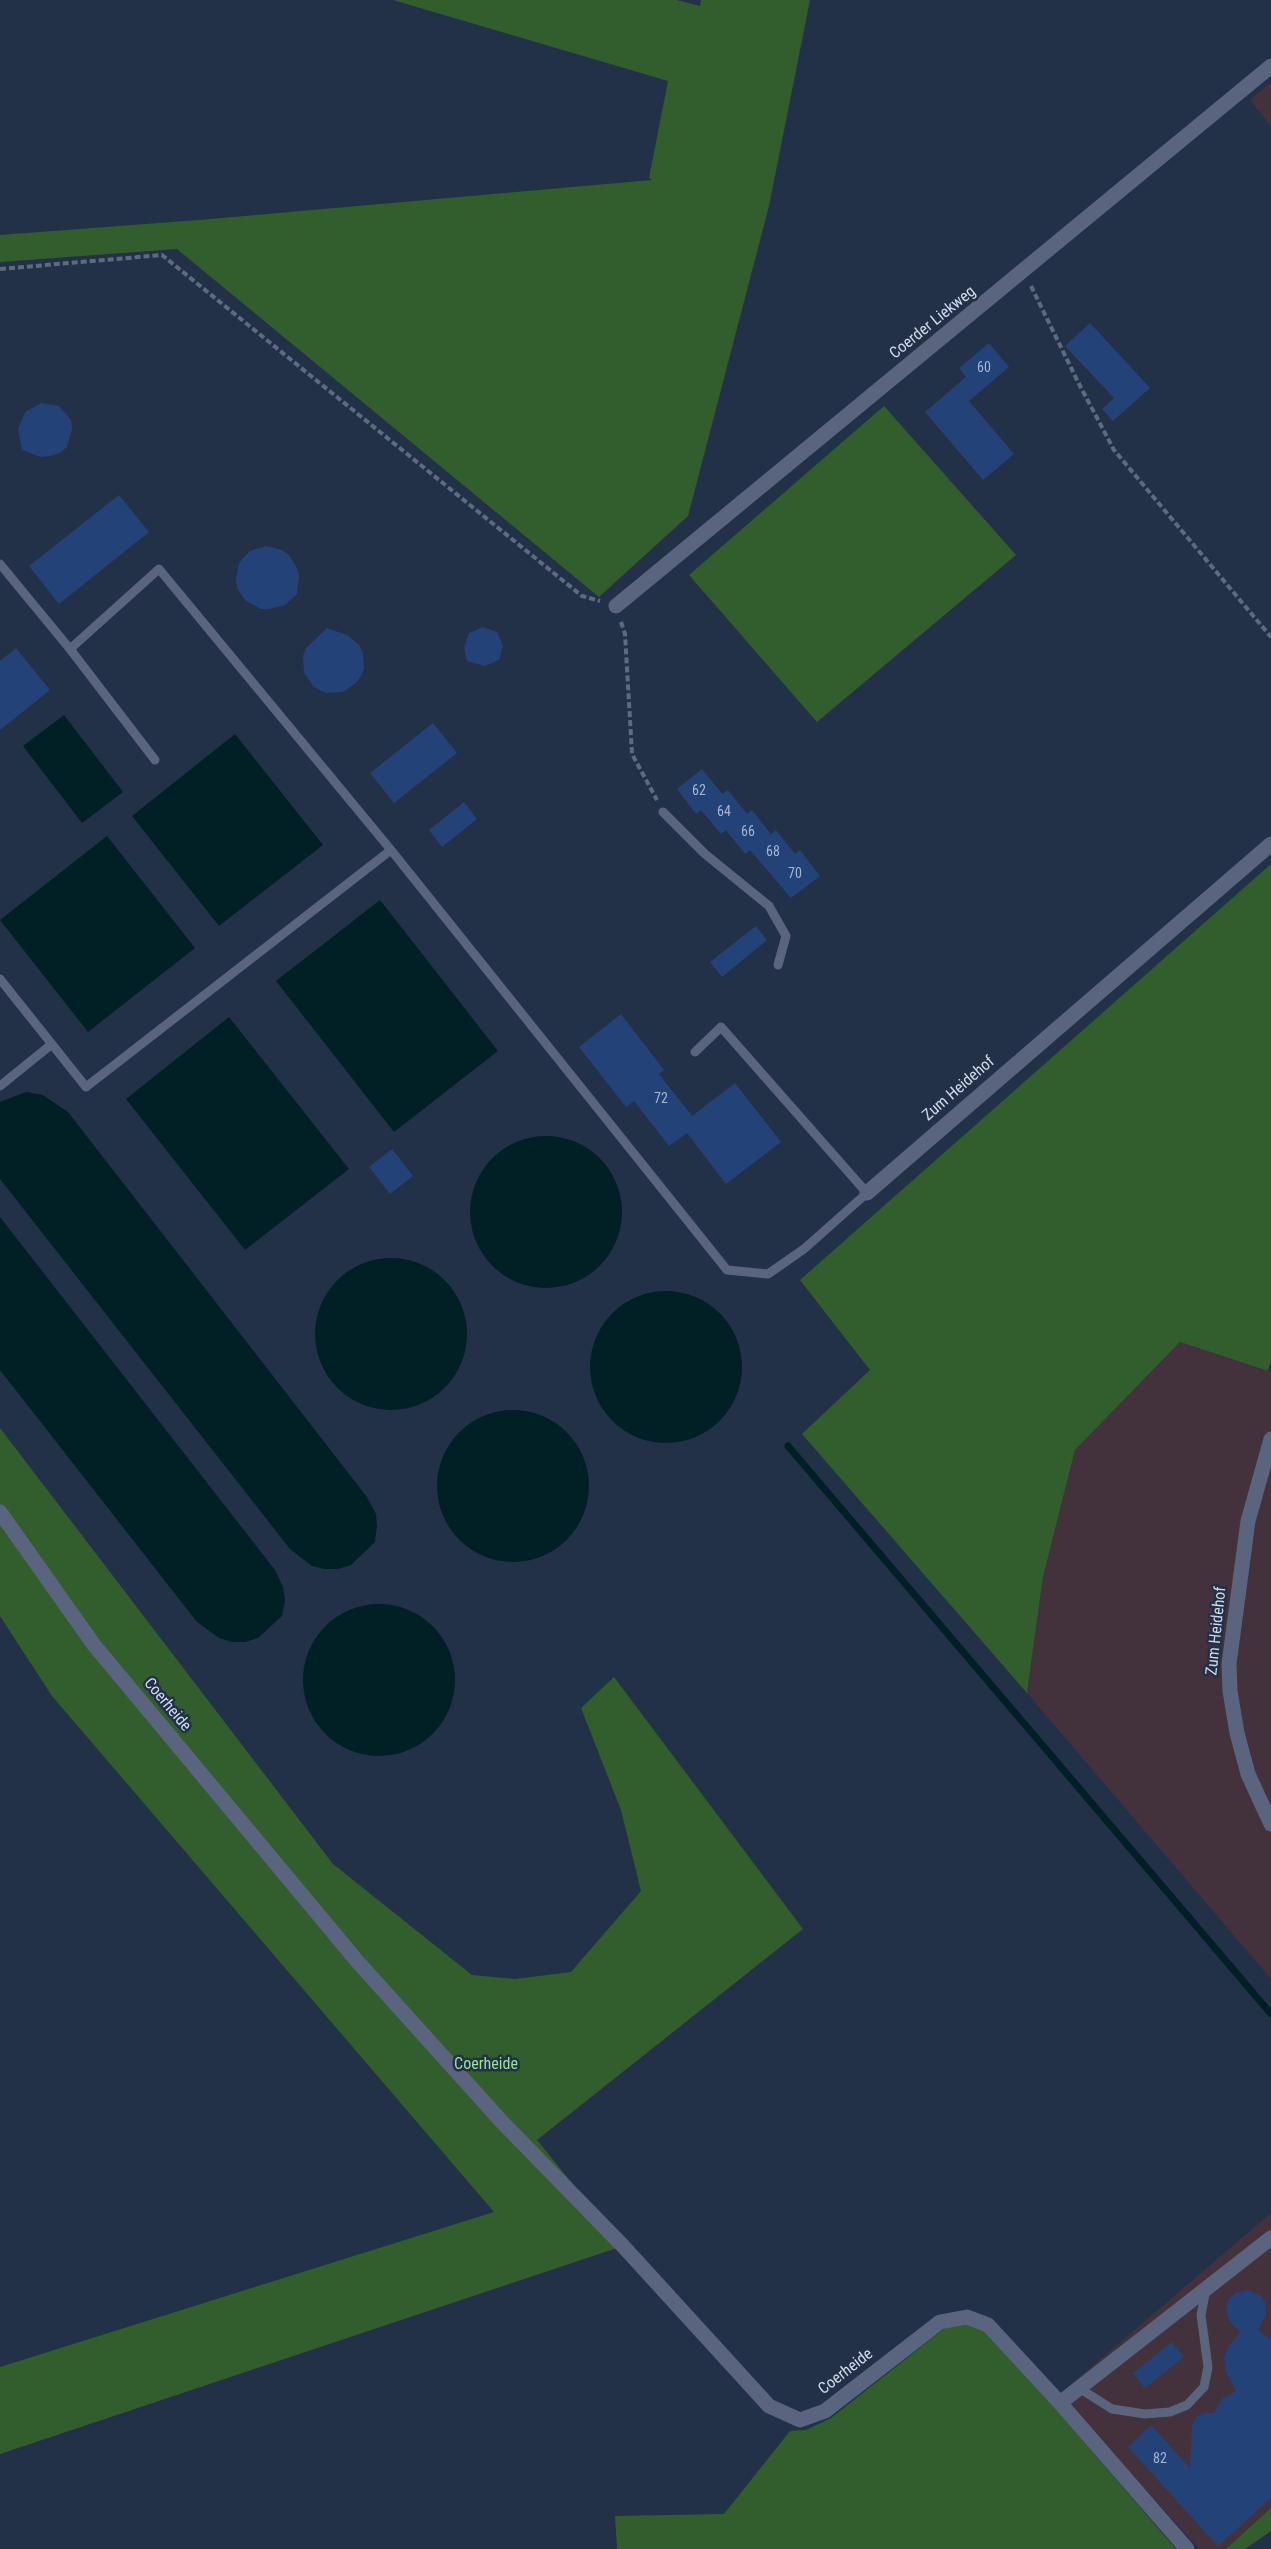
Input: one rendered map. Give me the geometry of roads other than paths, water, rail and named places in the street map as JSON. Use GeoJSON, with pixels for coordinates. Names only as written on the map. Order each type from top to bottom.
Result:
{"type":"FeatureCollection","features":[{"type":"Feature","properties":{"kind":"street","name":"Coerder Liekweg"},"geometry":{"type":"LineString","coordinates":[[616,606],[1271,66]]}},
{"type":"Feature","properties":{"kind":"street","name":"Zum Heidehof"},"geometry":{"type":"LineString","coordinates":[[867,1193],[1271,844]]}},
{"type":"Feature","properties":{"kind":"street","name":"Zum Heidehof"},"geometry":{"type":"LineString","coordinates":[[1271,1439],[1248,1521],[1229,1664],[1230,1691],[1242,1754],[1248,1774],[1271,1824]]}},
{"type":"Feature","properties":{"kind":"street","name":"Coerheide"},"geometry":{"type":"LineString","coordinates":[[0,1512],[94,1645],[357,1961],[502,2122],[623,2246],[769,2406],[800,2420],[825,2411],[940,2322],[967,2317],[988,2325],[1060,2403],[1187,2549]]}},
{"type":"Feature","properties":{"kind":"street"},"geometry":{"type":"LineString","coordinates":[[1060,2403],[1271,2238]]}},
{"type":"Feature","properties":{"kind":"lane"},"geometry":{"type":"LineString","coordinates":[[0,564],[70,649],[155,760]]}},
{"type":"Feature","properties":{"kind":"lane"},"geometry":{"type":"LineString","coordinates":[[70,649],[159,569],[391,850],[727,1270],[768,1274],[804,1249],[867,1193],[721,1027],[695,1052]]}},
{"type":"Feature","properties":{"kind":"lane"},"geometry":{"type":"LineString","coordinates":[[663,812],[705,854],[769,906],[786,936],[778,965]]}},
{"type":"Feature","properties":{"kind":"lane"},"geometry":{"type":"LineString","coordinates":[[0,979],[86,1087],[391,850]]}},
{"type":"Feature","properties":{"kind":"lane"},"geometry":{"type":"LineString","coordinates":[[0,1086],[52,1044]]}},
{"type":"Feature","properties":{"kind":"lane"},"geometry":{"type":"LineString","coordinates":[[1078,2388],[1112,2409],[1145,2414],[1170,2412],[1186,2405],[1204,2387],[1208,2367],[1201,2315],[1206,2289]]}},
{"type":"Feature","properties":{"kind":"waterway"},"geometry":{"type":"LineString","coordinates":[[788,1446],[1271,2014]]}}]}
